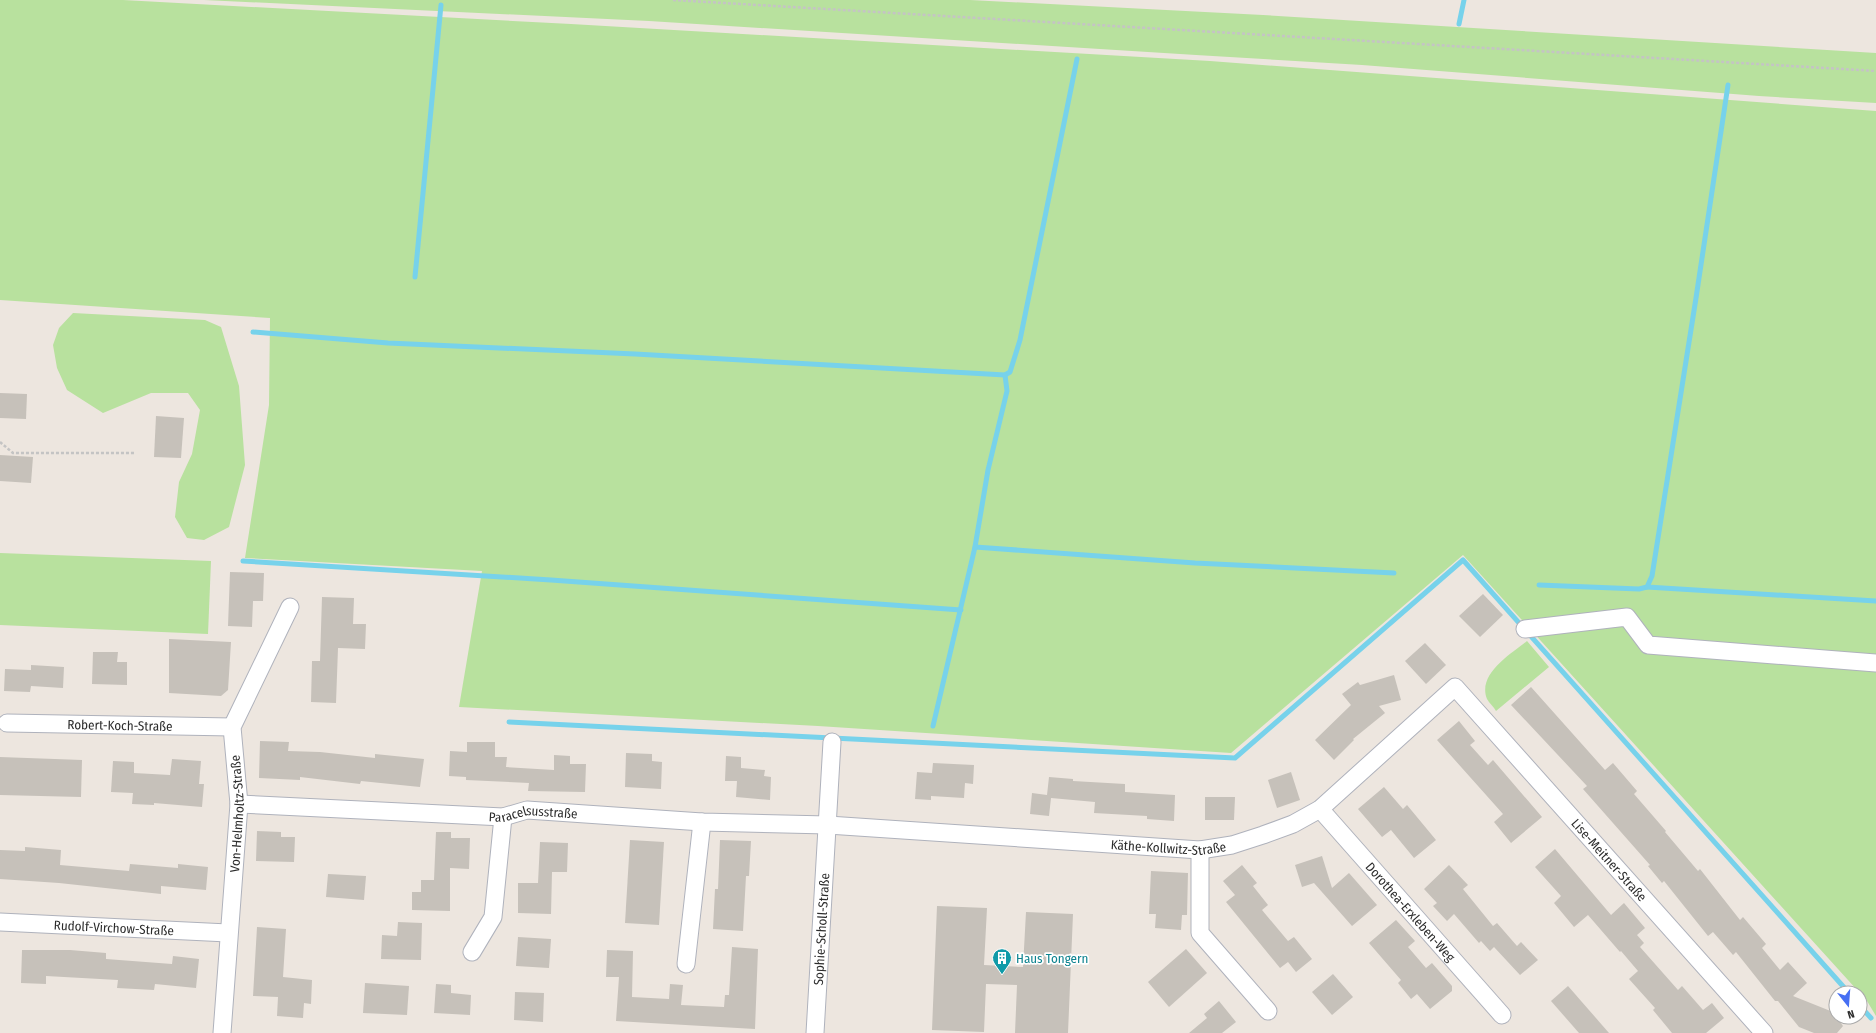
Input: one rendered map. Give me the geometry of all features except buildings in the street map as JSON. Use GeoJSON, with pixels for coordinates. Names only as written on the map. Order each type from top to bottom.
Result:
{"type":"FeatureCollection","features":[{"type":"Feature","properties":{"kind":"street"},"geometry":{"type":"LineString","coordinates":[[232,727],[290,607]]}},
{"type":"Feature","properties":{"kind":"street"},"geometry":{"type":"LineString","coordinates":[[1525,629],[1627,617],[1648,646],[1876,663]]}},
{"type":"Feature","properties":{"kind":"street","name":"Käthe-Kollwitz-Straße"},"geometry":{"type":"LineString","coordinates":[[828,825],[1200,850],[1232,845],[1263,836],[1293,824],[1320,809],[1455,687]]}},
{"type":"Feature","properties":{"kind":"street","name":"Lise-Meitner-Straße"},"geometry":{"type":"LineString","coordinates":[[1455,687],[1764,1033]]}},
{"type":"Feature","properties":{"kind":"street","name":"Robert-Koch-Straße"},"geometry":{"type":"LineString","coordinates":[[7,723],[232,727]]}},
{"type":"Feature","properties":{"kind":"street","name":"Von-Helmholtz-Straße"},"geometry":{"type":"LineString","coordinates":[[222,1033],[238,804],[232,727]]}},
{"type":"Feature","properties":{"kind":"street","name":"Sophie-Scholl-Straße"},"geometry":{"type":"LineString","coordinates":[[815,1033],[832,742]]}},
{"type":"Feature","properties":{"kind":"street","name":"Paracelsusstraße"},"geometry":{"type":"LineString","coordinates":[[238,804],[503,817],[527,810],[702,822],[828,825]]}},
{"type":"Feature","properties":{"kind":"street","name":"Dorothea-Erxleben-Weg"},"geometry":{"type":"LineString","coordinates":[[1320,809],[1502,1015]]}},
{"type":"Feature","properties":{"kind":"street"},"geometry":{"type":"LineString","coordinates":[[472,952],[493,916],[503,817]]}},
{"type":"Feature","properties":{"kind":"street"},"geometry":{"type":"LineString","coordinates":[[686,964],[702,822]]}},
{"type":"Feature","properties":{"kind":"street"},"geometry":{"type":"LineString","coordinates":[[1200,850],[1200,933],[1268,1011]]}},
{"type":"Feature","properties":{"kind":"street","name":"Rudolf-Virchow-Straße"},"geometry":{"type":"LineString","coordinates":[[0,922],[228,933]]}},
{"type":"Feature","properties":{"kind":"path"},"geometry":{"type":"LineString","coordinates":[[673,0],[1876,71]]}},
{"type":"Feature","properties":{"kind":"path"},"geometry":{"type":"LineString","coordinates":[[0,442],[13,452],[134,453]]}},
{"type":"Feature","properties":{"kind":"green space"},"geometry":{"type":"Polygon","coordinates":[[[0,0],[123,0],[1210,61],[1876,111],[1876,1016],[1868,1003],[1868,985],[1853,985],[1463,555],[1231,753],[818,726],[459,707],[482,571],[245,558],[269,405],[270,318],[0,300],[0,0]]]}},
{"type":"Feature","properties":{"kind":"green space"},"geometry":{"type":"Polygon","coordinates":[[[204,0],[970,0],[1263,15],[1876,53],[1876,103],[1759,96],[1362,65],[649,21],[204,0]]]}},
{"type":"Feature","properties":{"kind":"green space"},"geometry":{"type":"Polygon","coordinates":[[[73,313],[205,320],[221,327],[239,386],[245,465],[229,527],[204,540],[187,538],[175,517],[179,482],[192,454],[200,410],[188,393],[151,393],[103,413],[67,390],[57,368],[53,345],[59,328],[73,313]]]}},
{"type":"Feature","properties":{"kind":"green space"},"geometry":{"type":"Polygon","coordinates":[[[0,553],[211,561],[208,634],[0,625],[0,553]]]}},
{"type":"Feature","properties":{"kind":"green space"},"geometry":{"type":"Polygon","coordinates":[[[1527,641],[1549,667],[1496,711],[1487,699],[1485,690],[1487,681],[1491,673],[1505,658],[1527,641]]]}},
{"type":"Feature","properties":{"kind":"waterway"},"geometry":{"type":"LineString","coordinates":[[1459,24],[1464,0]]}},
{"type":"Feature","properties":{"kind":"waterway"},"geometry":{"type":"LineString","coordinates":[[415,277],[441,5]]}},
{"type":"Feature","properties":{"kind":"waterway"},"geometry":{"type":"LineString","coordinates":[[253,332],[388,343],[635,354],[1005,375],[1010,372],[1020,340],[1077,59]]}},
{"type":"Feature","properties":{"kind":"waterway"},"geometry":{"type":"LineString","coordinates":[[1539,585],[1639,589],[1647,587],[1652,576],[1728,85]]}},
{"type":"Feature","properties":{"kind":"waterway"},"geometry":{"type":"LineString","coordinates":[[933,726],[975,547],[988,470],[1007,391],[1005,375]]}},
{"type":"Feature","properties":{"kind":"waterway"},"geometry":{"type":"LineString","coordinates":[[975,547],[1195,563],[1394,573]]}},
{"type":"Feature","properties":{"kind":"waterway"},"geometry":{"type":"LineString","coordinates":[[509,722],[1235,758],[1463,560],[1842,985]]}},
{"type":"Feature","properties":{"kind":"waterway"},"geometry":{"type":"LineString","coordinates":[[243,561],[551,580],[961,610]]}},
{"type":"Feature","properties":{"kind":"waterway"},"geometry":{"type":"LineString","coordinates":[[1647,587],[1876,601]]}},
{"type":"Feature","properties":{"kind":"waterway"},"geometry":{"type":"LineString","coordinates":[[1868,1015],[1871,1018]]}},
{"type":"Feature","properties":{"kind":"place","name":"Haus Tongern"},"geometry":{"type":"Point","coordinates":[1002,975]}}]}
